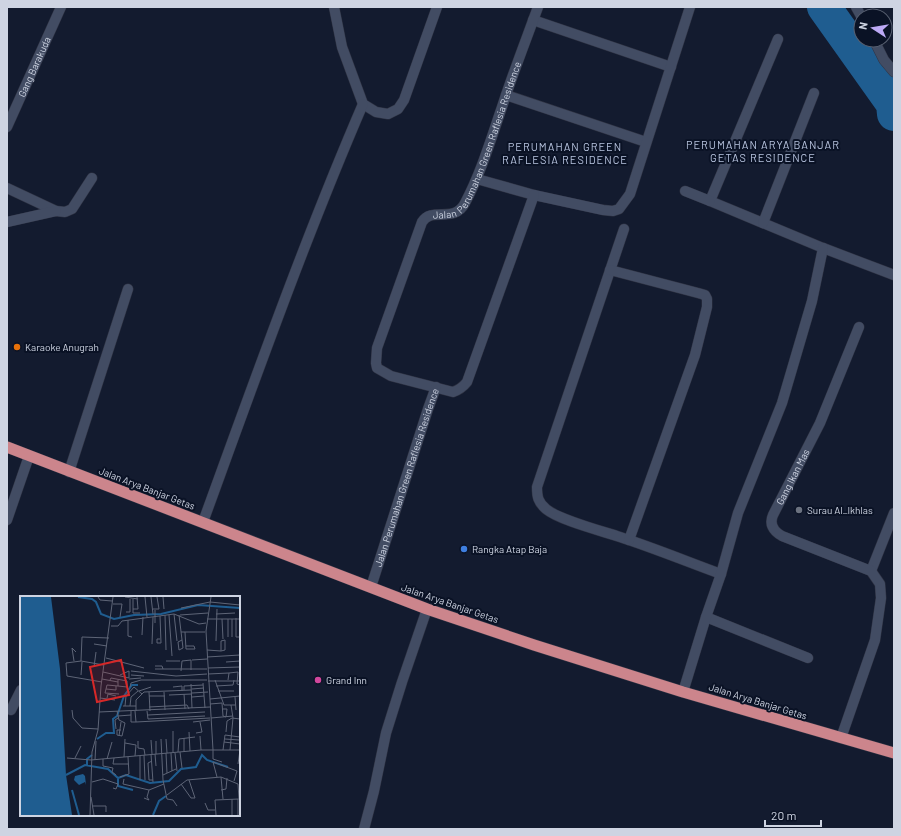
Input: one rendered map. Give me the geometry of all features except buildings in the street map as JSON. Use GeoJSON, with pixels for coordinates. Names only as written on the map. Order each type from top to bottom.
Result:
{"type":"FeatureCollection","features":[{"type":"Feature","properties":{"kind":"highway","name":"Jalan Arya Banjar Getas"},"geometry":{"type":"LineString","coordinates":[[7,447],[427,609],[534,645],[683,692],[894,753]]}},
{"type":"Feature","properties":{"kind":"street","name":"Gang Barakuda"},"geometry":{"type":"LineString","coordinates":[[7,127],[61,7]]}},
{"type":"Feature","properties":{"kind":"street"},"geometry":{"type":"LineString","coordinates":[[334,7],[342,47],[363,104],[381,114],[388,114],[398,109],[404,100],[437,7]]}},
{"type":"Feature","properties":{"kind":"street","name":"Jalan Perumahan Green Raflesia Residence"},"geometry":{"type":"LineString","coordinates":[[371,587],[436,387],[391,376],[383,372],[377,368],[377,348],[422,222],[425,217],[429,215],[454,214],[460,210],[465,204],[477,179],[538,7]]}},
{"type":"Feature","properties":{"kind":"street"},"geometry":{"type":"LineString","coordinates":[[477,179],[534,195],[603,210],[613,211],[619,209],[630,194],[689,10]]}},
{"type":"Feature","properties":{"kind":"street"},"geometry":{"type":"LineString","coordinates":[[533,20],[671,68]]}},
{"type":"Feature","properties":{"kind":"street"},"geometry":{"type":"LineString","coordinates":[[710,201],[778,40]]}},
{"type":"Feature","properties":{"kind":"street"},"geometry":{"type":"LineString","coordinates":[[878,48],[884,60],[894,72]]}},
{"type":"Feature","properties":{"kind":"street"},"geometry":{"type":"LineString","coordinates":[[763,223],[814,92]]}},
{"type":"Feature","properties":{"kind":"street"},"geometry":{"type":"LineString","coordinates":[[506,95],[646,142]]}},
{"type":"Feature","properties":{"kind":"street"},"geometry":{"type":"LineString","coordinates":[[203,522],[273,328],[337,164],[363,104]]}},
{"type":"Feature","properties":{"kind":"street"},"geometry":{"type":"LineString","coordinates":[[7,188],[56,211],[65,212],[72,209],[92,178]]}},
{"type":"Feature","properties":{"kind":"street"},"geometry":{"type":"LineString","coordinates":[[685,191],[823,248],[894,275]]}},
{"type":"Feature","properties":{"kind":"street"},"geometry":{"type":"LineString","coordinates":[[436,387],[453,392],[458,391],[467,382],[534,195]]}},
{"type":"Feature","properties":{"kind":"street"},"geometry":{"type":"LineString","coordinates":[[7,222],[56,211]]}},
{"type":"Feature","properties":{"kind":"street"},"geometry":{"type":"LineString","coordinates":[[624,229],[537,487],[539,503],[547,510],[558,516],[722,574]]}},
{"type":"Feature","properties":{"kind":"street"},"geometry":{"type":"LineString","coordinates":[[683,692],[706,617],[722,574],[738,513],[782,403],[812,301],[823,248]]}},
{"type":"Feature","properties":{"kind":"street"},"geometry":{"type":"LineString","coordinates":[[610,270],[698,293],[704,295],[707,299],[705,317],[695,355],[629,540]]}},
{"type":"Feature","properties":{"kind":"street"},"geometry":{"type":"LineString","coordinates":[[69,472],[128,289]]}},
{"type":"Feature","properties":{"kind":"street","name":"Gang Ikan Mas"},"geometry":{"type":"LineString","coordinates":[[859,327],[820,423],[773,514],[771,522],[774,530],[782,536],[871,571]]}},
{"type":"Feature","properties":{"kind":"street"},"geometry":{"type":"LineString","coordinates":[[7,520],[29,456]]}},
{"type":"Feature","properties":{"kind":"street"},"geometry":{"type":"LineString","coordinates":[[841,738],[875,640],[881,598],[880,584],[871,571],[894,513]]}},
{"type":"Feature","properties":{"kind":"street"},"geometry":{"type":"LineString","coordinates":[[364,829],[374,791],[386,733],[427,609]]}},
{"type":"Feature","properties":{"kind":"street"},"geometry":{"type":"LineString","coordinates":[[706,617],[808,658]]}},
{"type":"Feature","properties":{"kind":"street"},"geometry":{"type":"LineString","coordinates":[[20,692],[9,709],[20,714]]}},
{"type":"Feature","properties":{"kind":"waterway"},"geometry":{"type":"LineString","coordinates":[[824,7],[893,104],[894,114]]}},
{"type":"Feature","properties":{"kind":"place","name":"Karaoke Anugrah"},"geometry":{"type":"Point","coordinates":[17,347]}},
{"type":"Feature","properties":{"kind":"place","name":"Surau Al_Ikhlas"},"geometry":{"type":"Point","coordinates":[799,510]}},
{"type":"Feature","properties":{"kind":"place","name":"Rangka Atap Baja"},"geometry":{"type":"Point","coordinates":[464,549]}},
{"type":"Feature","properties":{"kind":"place","name":"Grand Inn"},"geometry":{"type":"Point","coordinates":[318,680]}},
{"type":"Feature","properties":{"kind":"district","name":"PERUMAHAN ARYA BANJAR GETAS RESIDENCE"},"geometry":{"type":"Point","coordinates":[763,151]}},
{"type":"Feature","properties":{"kind":"district","name":"PERUMAHAN GREEN RAFLESIA RESIDENCE"},"geometry":{"type":"Point","coordinates":[565,153]}}]}
